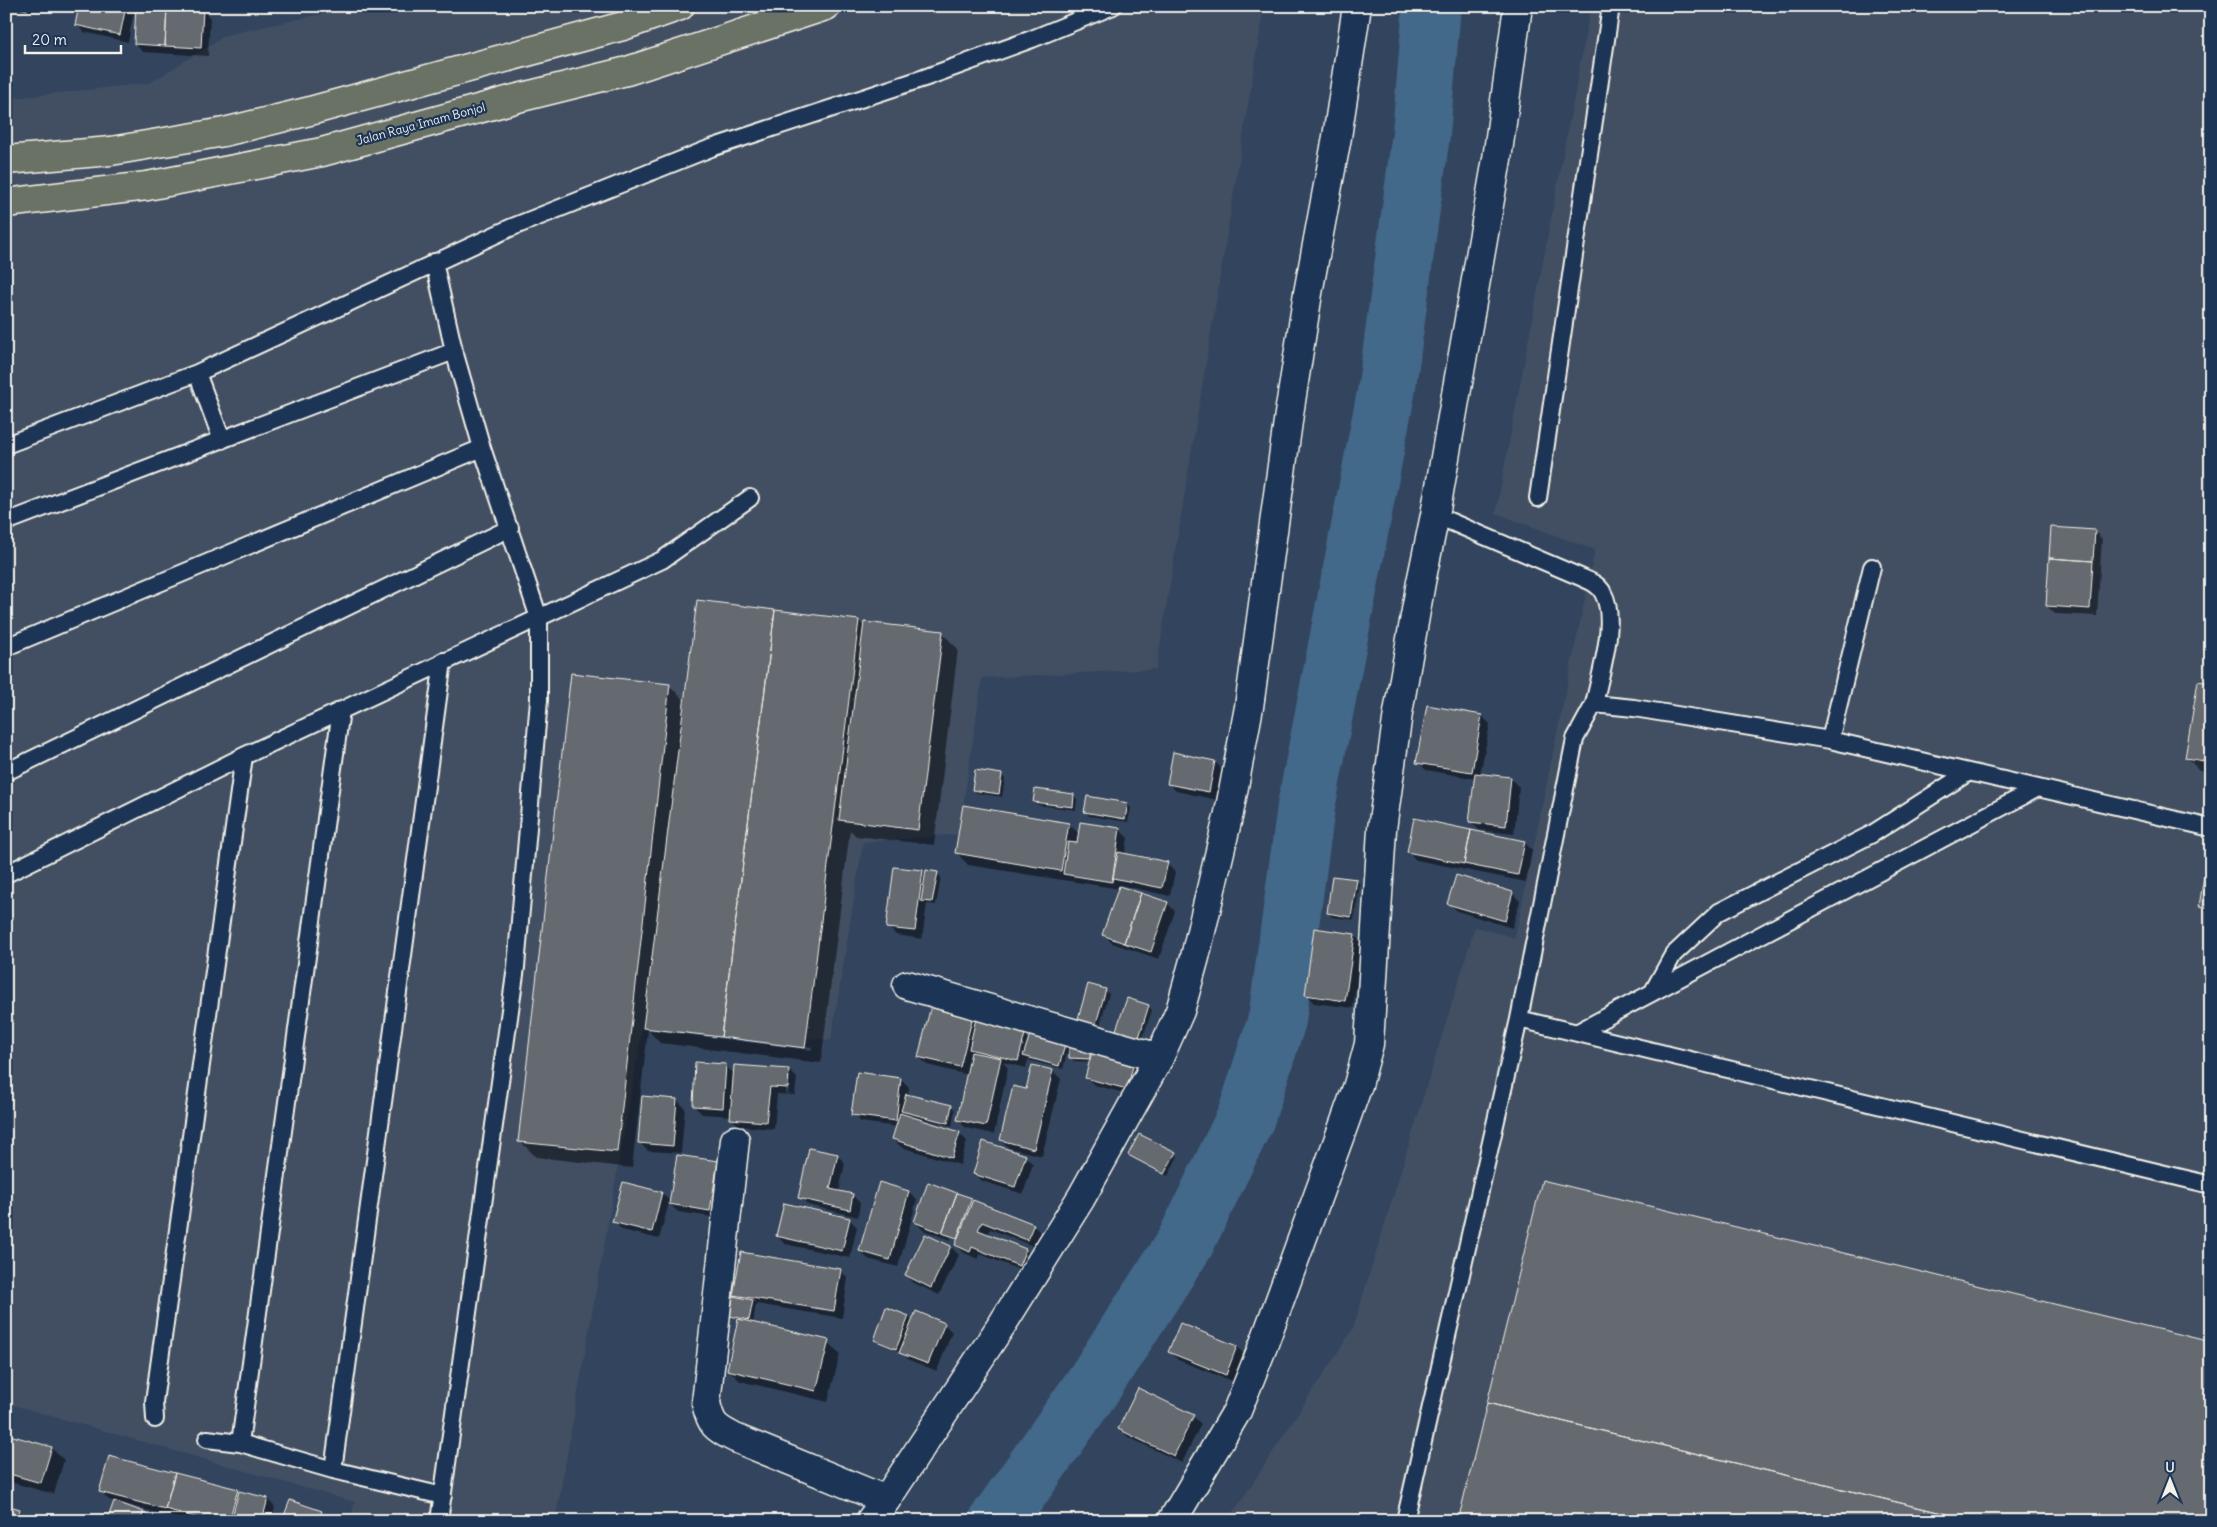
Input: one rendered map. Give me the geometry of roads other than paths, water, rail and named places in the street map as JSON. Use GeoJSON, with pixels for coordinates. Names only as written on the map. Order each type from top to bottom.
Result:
{"type":"FeatureCollection","features":[{"type":"Feature","properties":{"kind":"highway"},"geometry":{"type":"LineString","coordinates":[[6,160],[111,151],[224,132],[310,111],[613,28],[680,6]]}},
{"type":"Feature","properties":{"kind":"highway","name":"Jalan Raya Imam Bonjol"},"geometry":{"type":"LineString","coordinates":[[6,203],[147,186],[322,152],[627,70],[826,6]]}},
{"type":"Feature","properties":{"kind":"street"},"geometry":{"type":"LineString","coordinates":[[735,1140],[706,1403],[709,1417],[716,1429],[878,1510],[1003,1323],[1081,1198],[1159,1058],[1180,1011],[1195,957],[1229,813],[1249,707],[1291,405],[1337,137],[1357,6]]}},
{"type":"Feature","properties":{"kind":"street"},"geometry":{"type":"LineString","coordinates":[[1172,1521],[1237,1410],[1266,1337],[1358,1086],[1368,1044],[1382,830],[1398,713],[1417,601],[1436,515],[1497,159],[1518,6]]}},
{"type":"Feature","properties":{"kind":"street"},"geometry":{"type":"LineString","coordinates":[[907,985],[1159,1058]]}},
{"type":"Feature","properties":{"kind":"lane"},"geometry":{"type":"LineString","coordinates":[[6,445],[197,373],[510,228],[711,148],[924,78],[1032,39],[1113,6]]}},
{"type":"Feature","properties":{"kind":"lane"},"geometry":{"type":"LineString","coordinates":[[1538,498],[1611,6]]}},
{"type":"Feature","properties":{"kind":"lane"},"geometry":{"type":"LineString","coordinates":[[434,262],[454,352],[482,448],[539,618],[539,700],[516,966],[439,1521]]}},
{"type":"Feature","properties":{"kind":"lane"},"geometry":{"type":"LineString","coordinates":[[6,522],[454,352]]}},
{"type":"Feature","properties":{"kind":"lane"},"geometry":{"type":"LineString","coordinates":[[197,373],[222,440]]}},
{"type":"Feature","properties":{"kind":"lane"},"geometry":{"type":"LineString","coordinates":[[6,647],[482,448]]}},
{"type":"Feature","properties":{"kind":"lane"},"geometry":{"type":"LineString","coordinates":[[6,874],[244,756],[443,661],[662,560],[750,498]]}},
{"type":"Feature","properties":{"kind":"lane"},"geometry":{"type":"LineString","coordinates":[[1404,1521],[1519,1018],[1575,739],[1594,704],[1608,631],[1606,601],[1603,592],[1596,585],[1436,515]]}},
{"type":"Feature","properties":{"kind":"lane"},"geometry":{"type":"LineString","coordinates":[[6,772],[510,528]]}},
{"type":"Feature","properties":{"kind":"lane"},"geometry":{"type":"LineString","coordinates":[[1830,740],[1872,567]]}},
{"type":"Feature","properties":{"kind":"lane"},"geometry":{"type":"LineString","coordinates":[[333,1470],[443,661]]}},
{"type":"Feature","properties":{"kind":"lane"},"geometry":{"type":"LineString","coordinates":[[1594,704],[1634,708],[1830,740],[2211,828]]}},
{"type":"Feature","properties":{"kind":"lane"},"geometry":{"type":"LineString","coordinates":[[240,1443],[341,710]]}},
{"type":"Feature","properties":{"kind":"lane"},"geometry":{"type":"LineString","coordinates":[[155,1419],[154,1402],[244,756]]}},
{"type":"Feature","properties":{"kind":"lane"},"geometry":{"type":"LineString","coordinates":[[1652,993],[1673,955],[1719,912],[1872,834],[1969,772]]}},
{"type":"Feature","properties":{"kind":"lane"},"geometry":{"type":"LineString","coordinates":[[1578,1032],[2038,788]]}},
{"type":"Feature","properties":{"kind":"lane"},"geometry":{"type":"LineString","coordinates":[[1519,1018],[2211,1184]]}},
{"type":"Feature","properties":{"kind":"lane"},"geometry":{"type":"LineString","coordinates":[[207,1439],[240,1443],[333,1470],[443,1496]]}},
{"type":"Feature","properties":{"kind":"waterway"},"geometry":{"type":"LineString","coordinates":[[998,1521],[1092,1387],[1185,1243],[1246,1117],[1277,1020],[1306,807],[1386,393],[1421,134],[1432,6]]}}]}
